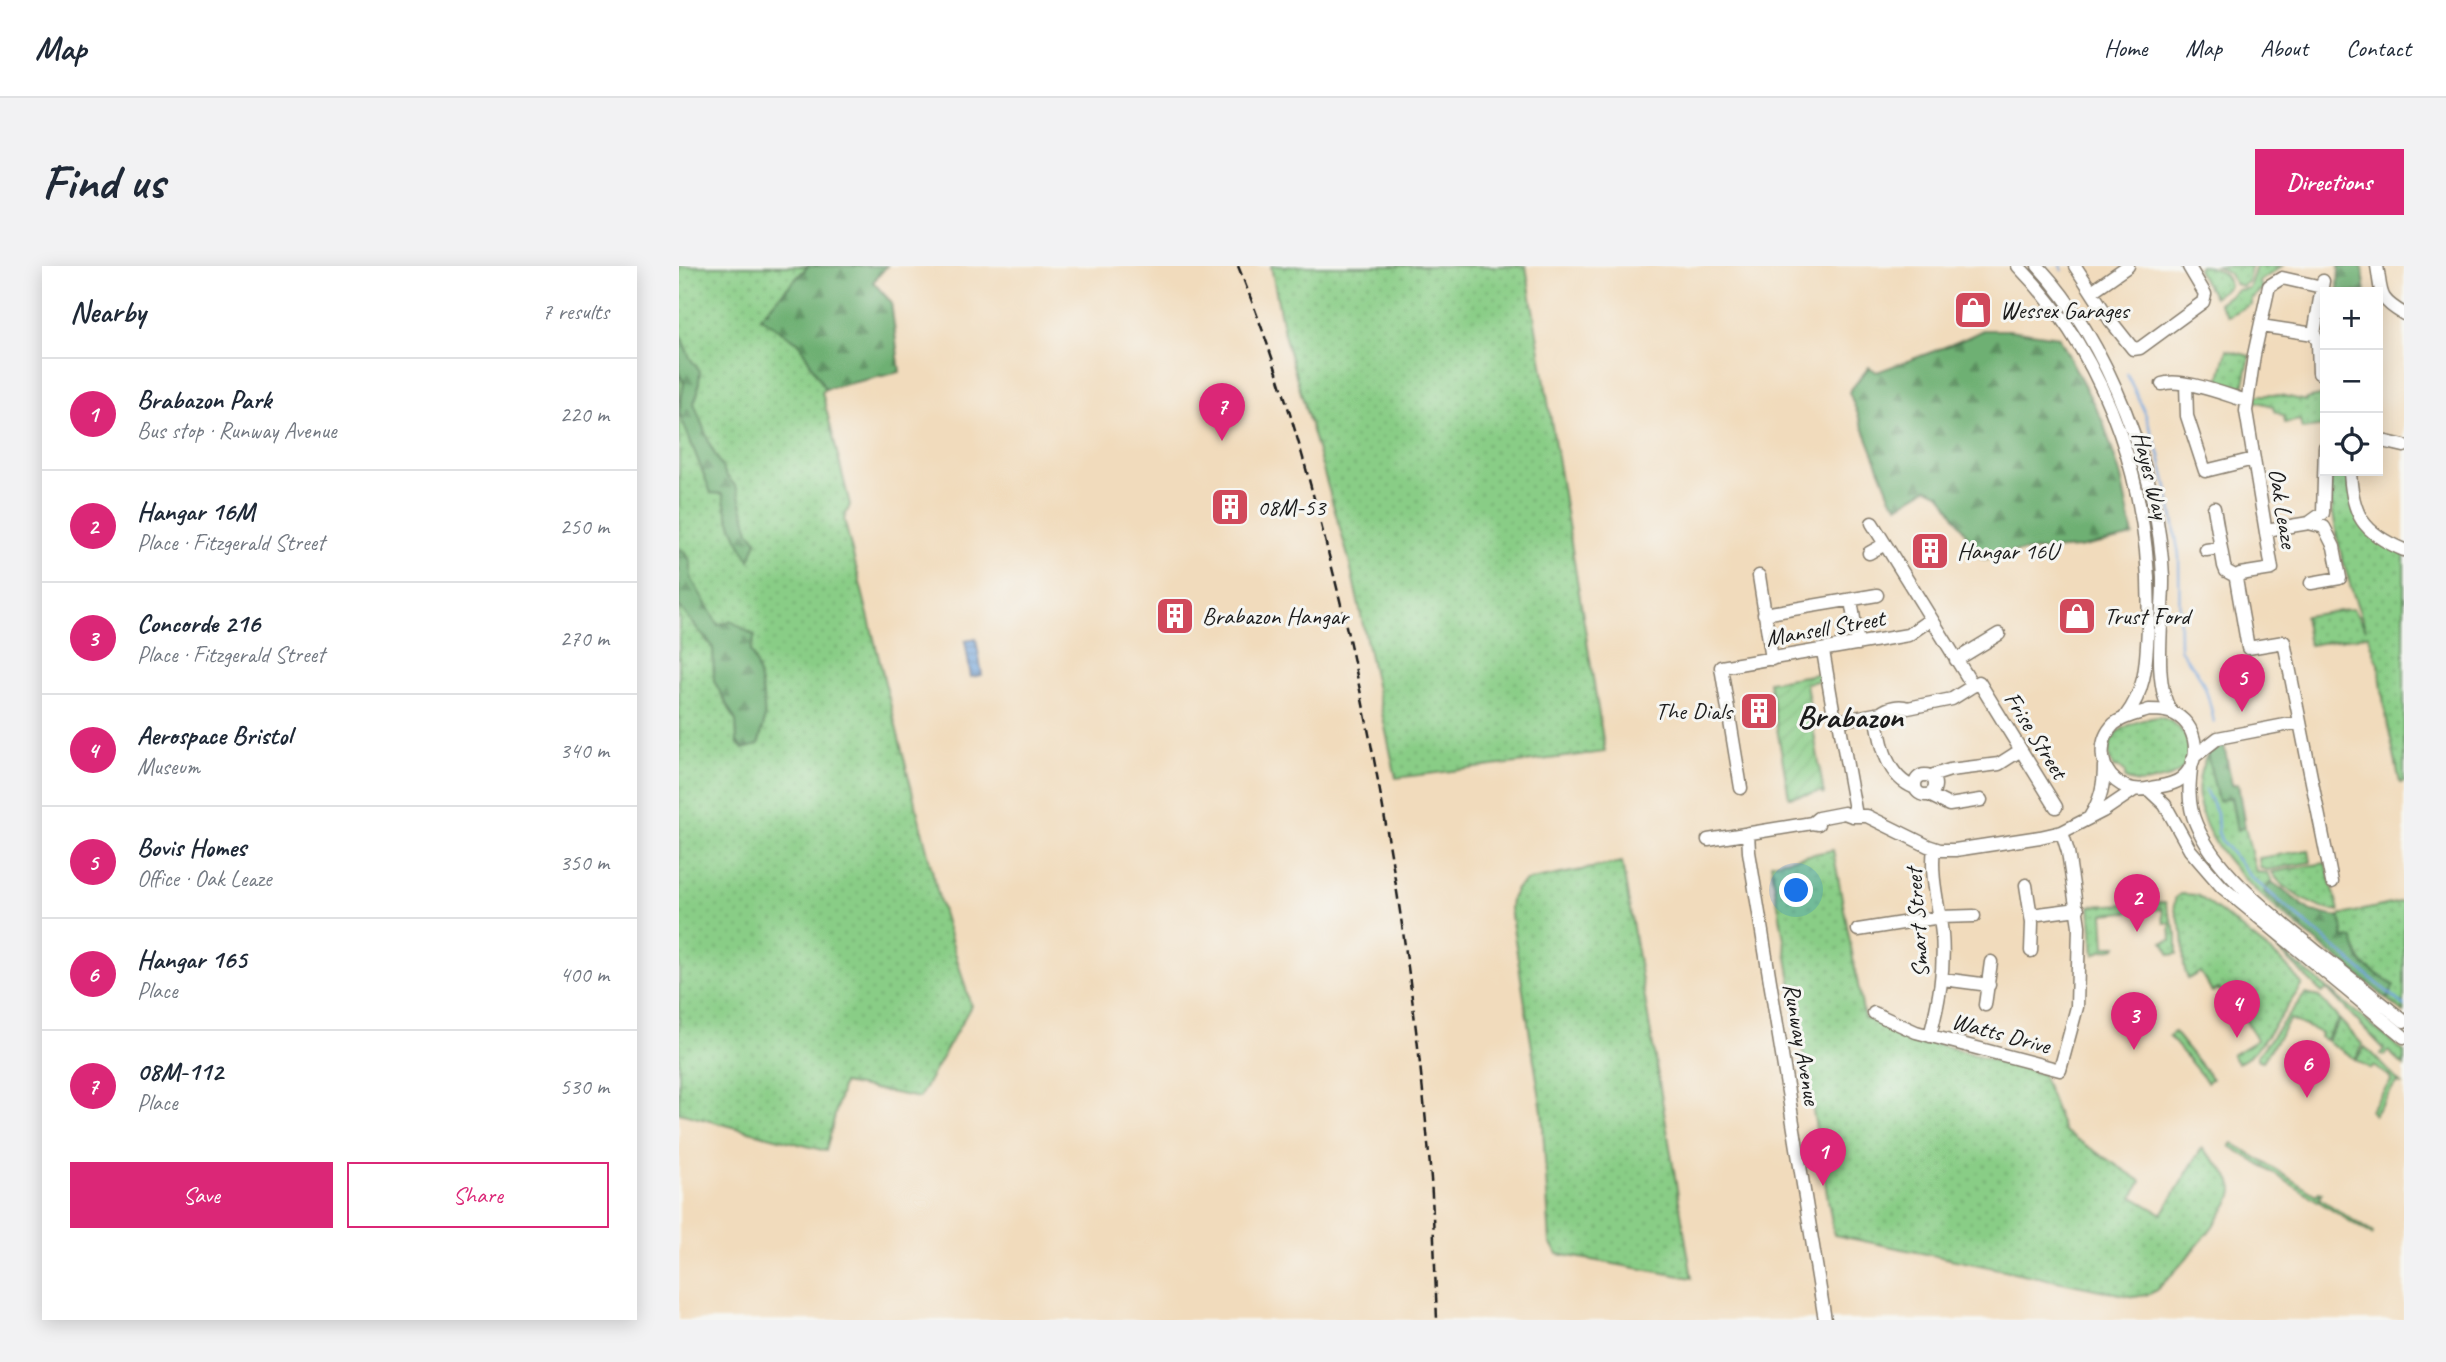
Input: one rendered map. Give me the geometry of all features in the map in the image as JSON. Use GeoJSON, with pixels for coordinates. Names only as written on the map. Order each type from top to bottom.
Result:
{"type":"FeatureCollection","features":[{"type":"Feature","properties":{"kind":"street","name":"Hayes Way"},"geometry":{"type":"LineString","coordinates":[[2018,266],[2051,304],[2088,363],[2119,430],[2141,510],[2147,556],[2149,611],[2146,670],[2140,694],[2125,717]]}},
{"type":"Feature","properties":{"kind":"street","name":"Hayes Way"},"geometry":{"type":"LineString","coordinates":[[2038,266],[2085,332],[2131,425],[2145,466],[2163,576],[2160,673],[2162,696],[2172,713]]}},
{"type":"Feature","properties":{"kind":"street"},"geometry":{"type":"LineString","coordinates":[[2075,266],[2110,320],[2133,349],[2140,348],[2206,299],[2189,266]]}},
{"type":"Feature","properties":{"kind":"street"},"geometry":{"type":"LineString","coordinates":[[2092,291],[2128,266]]}},
{"type":"Feature","properties":{"kind":"street"},"geometry":{"type":"LineString","coordinates":[[2377,266],[2379,287]]}},
{"type":"Feature","properties":{"kind":"street","name":"Oak Leaze"},"geometry":{"type":"LineString","coordinates":[[2237,577],[2243,573],[2272,569],[2246,415],[2260,326],[2269,286],[2276,280],[2282,278],[2323,284],[2314,334]]}},
{"type":"Feature","properties":{"kind":"street"},"geometry":{"type":"LineString","coordinates":[[2383,300],[2404,314]]}},
{"type":"Feature","properties":{"kind":"street"},"geometry":{"type":"LineString","coordinates":[[2260,326],[2314,334],[2318,342],[2319,373]]}},
{"type":"Feature","properties":{"kind":"street"},"geometry":{"type":"LineString","coordinates":[[2162,384],[2184,380],[2247,401]]}},
{"type":"Feature","properties":{"kind":"street"},"geometry":{"type":"LineString","coordinates":[[2184,380],[2187,416],[2205,471],[2254,459]]}},
{"type":"Feature","properties":{"kind":"street"},"geometry":{"type":"LineString","coordinates":[[2383,441],[2404,446]]}},
{"type":"Feature","properties":{"kind":"street"},"geometry":{"type":"LineString","coordinates":[[2309,523],[2323,513],[2324,476]]}},
{"type":"Feature","properties":{"kind":"street"},"geometry":{"type":"LineString","coordinates":[[2350,476],[2351,493],[2361,520],[2384,541],[2404,550]]}},
{"type":"Feature","properties":{"kind":"street"},"geometry":{"type":"LineString","coordinates":[[2214,508],[2226,571],[2237,577],[2248,648],[2284,642],[2332,882]]}},
{"type":"Feature","properties":{"kind":"street","name":"Frise Street"},"geometry":{"type":"LineString","coordinates":[[1872,523],[1956,660],[1973,686],[1979,682],[2056,807]]}},
{"type":"Feature","properties":{"kind":"street"},"geometry":{"type":"LineString","coordinates":[[2266,530],[2309,523],[2324,527],[2334,547],[2340,578],[2311,583]]}},
{"type":"Feature","properties":{"kind":"street"},"geometry":{"type":"LineString","coordinates":[[1869,553],[1885,544]]}},
{"type":"Feature","properties":{"kind":"street"},"geometry":{"type":"LineString","coordinates":[[2206,550],[2220,548]]}},
{"type":"Feature","properties":{"kind":"street"},"geometry":{"type":"LineString","coordinates":[[1759,576],[1772,659]]}},
{"type":"Feature","properties":{"kind":"street"},"geometry":{"type":"LineString","coordinates":[[1765,614],[1877,595]]}},
{"type":"Feature","properties":{"kind":"street"},"geometry":{"type":"LineString","coordinates":[[1851,600],[1858,644]]}},
{"type":"Feature","properties":{"kind":"street","name":"Mansell Street"},"geometry":{"type":"LineString","coordinates":[[1741,788],[1721,667],[1908,635],[1931,619]]}},
{"type":"Feature","properties":{"kind":"street"},"geometry":{"type":"LineString","coordinates":[[1956,660],[1999,634]]}},
{"type":"Feature","properties":{"kind":"street"},"geometry":{"type":"LineString","coordinates":[[1823,650],[1834,715],[1839,721],[1854,816]]}},
{"type":"Feature","properties":{"kind":"street"},"geometry":{"type":"LineString","coordinates":[[1839,721],[1876,714],[1886,709],[1903,706],[1908,708],[1947,700],[1973,686]]}},
{"type":"Feature","properties":{"kind":"street"},"geometry":{"type":"LineString","coordinates":[[2134,790],[2114,779],[2102,757],[2104,740],[2115,724],[2125,717],[2149,710],[2172,713],[2189,727],[2204,735],[2218,738],[2300,722]]}},
{"type":"Feature","properties":{"kind":"street"},"geometry":{"type":"LineString","coordinates":[[1876,714],[1884,754],[1892,770],[1902,780],[1920,794],[1929,795],[1949,805],[1981,800]]}},
{"type":"Feature","properties":{"kind":"street"},"geometry":{"type":"LineString","coordinates":[[2189,727],[2195,746],[2189,793],[2191,809],[2207,845],[2257,902],[2404,1021]]}},
{"type":"Feature","properties":{"kind":"street"},"geometry":{"type":"LineString","coordinates":[[1708,841],[1812,823],[1820,825],[1854,816],[1875,819],[1934,848],[1964,849],[2040,837],[2062,832],[2088,820],[2134,790],[2148,789],[2181,779],[2193,759],[2218,738]]}},
{"type":"Feature","properties":{"kind":"street"},"geometry":{"type":"LineString","coordinates":[[1915,788],[1920,776],[1931,776],[1950,769],[1999,764],[2021,750]]}},
{"type":"Feature","properties":{"kind":"street"},"geometry":{"type":"LineString","coordinates":[[2088,820],[2101,798],[2104,762]]}},
{"type":"Feature","properties":{"kind":"street"},"geometry":{"type":"LineString","coordinates":[[1929,795],[1935,788],[1935,781],[1931,776]]}},
{"type":"Feature","properties":{"kind":"street"},"geometry":{"type":"LineString","coordinates":[[2148,789],[2165,805],[2190,850],[2222,887],[2404,1037]]}},
{"type":"Feature","properties":{"kind":"street"},"geometry":{"type":"LineString","coordinates":[[2031,915],[2078,909],[2062,832]]}},
{"type":"Feature","properties":{"kind":"street","name":"Runway Avenue"},"geometry":{"type":"LineString","coordinates":[[1748,834],[1828,1320]]}},
{"type":"Feature","properties":{"kind":"street","name":"Smart Street"},"geometry":{"type":"LineString","coordinates":[[1930,1036],[1943,979],[1940,917],[1932,863],[1934,848]]}},
{"type":"Feature","properties":{"kind":"street"},"geometry":{"type":"LineString","coordinates":[[2026,885],[2031,915],[2031,951]]}},
{"type":"Feature","properties":{"kind":"street","name":"Watts Drive"},"geometry":{"type":"LineString","coordinates":[[1874,1013],[1930,1036],[2060,1070],[2078,999],[2078,909]]}},
{"type":"Feature","properties":{"kind":"street"},"geometry":{"type":"LineString","coordinates":[[1858,930],[1940,917],[1974,916]]}},
{"type":"Feature","properties":{"kind":"street"},"geometry":{"type":"LineString","coordinates":[[1985,1005],[1991,962]]}},
{"type":"Feature","properties":{"kind":"street"},"geometry":{"type":"LineString","coordinates":[[1943,979],[1989,985]]}},
{"type":"Feature","properties":{"kind":"green space"},"geometry":{"type":"Polygon","coordinates":[[[679,266],[808,266],[760,317],[799,343],[825,389],[822,392],[850,505],[844,519],[940,902],[971,1006],[919,1098],[843,1083],[826,1151],[679,1113],[679,266]]]}},
{"type":"Feature","properties":{"kind":"green space"},"geometry":{"type":"Polygon","coordinates":[[[808,266],[887,266],[873,282],[891,302],[900,372],[825,389],[799,343],[760,317],[808,266]]]}},
{"type":"Feature","properties":{"kind":"green space"},"geometry":{"type":"Polygon","coordinates":[[[1271,266],[1526,266],[1605,752],[1396,778],[1349,560],[1284,334],[1271,266]]]}},
{"type":"Feature","properties":{"kind":"green space"},"geometry":{"type":"Polygon","coordinates":[[[2200,266],[2219,271],[2226,277],[2229,286],[2214,297],[2197,270],[2200,266]]]}},
{"type":"Feature","properties":{"kind":"green space"},"geometry":{"type":"Polygon","coordinates":[[[2216,266],[2251,266],[2248,282],[2242,286],[2235,284],[2229,274],[2216,266]]]}},
{"type":"Feature","properties":{"kind":"green space"},"geometry":{"type":"Polygon","coordinates":[[[2256,266],[2282,266],[2259,282],[2263,288],[2251,299],[2251,304],[2228,316],[2219,303],[2237,290],[2249,288],[2256,266]]]}},
{"type":"Feature","properties":{"kind":"green space"},"geometry":{"type":"Polygon","coordinates":[[[2339,266],[2362,266],[2365,287],[2338,287],[2339,266]]]}},
{"type":"Feature","properties":{"kind":"green space"},"geometry":{"type":"Polygon","coordinates":[[[1983,330],[2009,330],[2059,337],[2103,422],[2121,477],[2133,536],[2079,548],[2003,553],[1986,559],[1981,558],[1941,494],[1928,488],[1898,506],[1891,498],[1849,392],[1869,367],[1877,372],[1944,348],[1983,330]]]}},
{"type":"Feature","properties":{"kind":"green space"},"geometry":{"type":"Polygon","coordinates":[[[679,332],[690,358],[700,371],[694,403],[710,445],[726,475],[737,488],[749,531],[757,541],[750,560],[733,528],[723,494],[711,493],[679,412],[684,383],[679,373],[679,332]]]}},
{"type":"Feature","properties":{"kind":"green space"},"geometry":{"type":"Polygon","coordinates":[[[2227,350],[2250,356],[2241,397],[2217,389],[2227,350]]]}},
{"type":"Feature","properties":{"kind":"green space"},"geometry":{"type":"Polygon","coordinates":[[[2256,395],[2280,395],[2306,401],[2320,396],[2320,427],[2302,429],[2300,420],[2285,423],[2284,416],[2274,411],[2273,406],[2254,401],[2256,395]]]}},
{"type":"Feature","properties":{"kind":"green space"},"geometry":{"type":"Polygon","coordinates":[[[2330,476],[2349,476],[2354,513],[2404,554],[2404,782],[2400,783],[2384,706],[2379,666],[2368,635],[2309,645],[2304,616],[2353,609],[2366,629],[2341,552],[2330,476]]]}},
{"type":"Feature","properties":{"kind":"green space"},"geometry":{"type":"Polygon","coordinates":[[[679,549],[691,562],[691,578],[718,625],[731,621],[755,636],[750,651],[759,675],[764,715],[764,726],[758,745],[743,749],[737,742],[736,721],[714,681],[713,648],[679,606],[679,549]]]}},
{"type":"Feature","properties":{"kind":"green space"},"geometry":{"type":"Polygon","coordinates":[[[1823,673],[1824,680],[1806,683],[1824,795],[1822,792],[1789,797],[1769,682],[1823,673]]]}},
{"type":"Feature","properties":{"kind":"green space"},"geometry":{"type":"Polygon","coordinates":[[[2158,717],[2169,720],[2184,734],[2189,752],[2187,762],[2181,770],[2167,778],[2141,783],[2125,779],[2125,772],[2121,768],[2113,767],[2109,755],[2113,737],[2128,726],[2158,717]]]}},
{"type":"Feature","properties":{"kind":"green space"},"geometry":{"type":"Polygon","coordinates":[[[2224,745],[2232,785],[2238,784],[2245,827],[2237,830],[2231,797],[2218,801],[2208,758],[2208,753],[2224,745]]]}},
{"type":"Feature","properties":{"kind":"green space"},"geometry":{"type":"Polygon","coordinates":[[[2208,753],[2218,800],[2231,797],[2237,829],[2245,827],[2256,872],[2268,873],[2272,882],[2268,884],[2302,930],[2241,875],[2222,853],[2208,830],[2200,805],[2199,780],[2208,753]]]}},
{"type":"Feature","properties":{"kind":"green space"},"geometry":{"type":"Polygon","coordinates":[[[1833,850],[1864,1017],[1927,1041],[2042,1074],[2064,1131],[2141,1181],[2133,1197],[2162,1214],[2202,1148],[2225,1173],[2232,1184],[2231,1199],[2187,1258],[2155,1291],[2134,1297],[1834,1235],[1771,863],[1833,850]]]}},
{"type":"Feature","properties":{"kind":"green space"},"geometry":{"type":"Polygon","coordinates":[[[2309,850],[2311,862],[2267,870],[2260,868],[2259,858],[2309,850]]]}},
{"type":"Feature","properties":{"kind":"green space"},"geometry":{"type":"Polygon","coordinates":[[[1622,862],[1692,1278],[1558,1254],[1550,1243],[1542,1111],[1510,909],[1511,899],[1516,889],[1526,881],[1622,862]]]}},
{"type":"Feature","properties":{"kind":"green space"},"geometry":{"type":"Polygon","coordinates":[[[2326,863],[2339,911],[2322,908],[2302,898],[2272,872],[2326,863]]]}},
{"type":"Feature","properties":{"kind":"green space"},"geometry":{"type":"Polygon","coordinates":[[[2272,882],[2312,912],[2340,917],[2342,937],[2353,939],[2359,959],[2394,986],[2387,999],[2302,930],[2302,927],[2264,892],[2272,882]]]}},
{"type":"Feature","properties":{"kind":"green space"},"geometry":{"type":"Polygon","coordinates":[[[2181,894],[2197,895],[2230,919],[2283,962],[2302,984],[2260,1044],[2244,1060],[2237,1063],[2232,1055],[2257,1040],[2242,1014],[2235,1014],[2219,989],[2212,992],[2200,972],[2188,979],[2184,963],[2183,934],[2175,906],[2176,897],[2181,894]]]}},
{"type":"Feature","properties":{"kind":"green space"},"geometry":{"type":"Polygon","coordinates":[[[2404,901],[2404,1013],[2387,999],[2394,985],[2364,965],[2357,952],[2342,937],[2340,917],[2404,901]]]}},
{"type":"Feature","properties":{"kind":"green space"},"geometry":{"type":"Polygon","coordinates":[[[2165,902],[2177,935],[2177,954],[2170,955],[2163,942],[2171,940],[2170,923],[2164,923],[2162,909],[2103,914],[2105,946],[2117,946],[2094,955],[2090,906],[2165,902]]]}},
{"type":"Feature","properties":{"kind":"green space"},"geometry":{"type":"Polygon","coordinates":[[[2272,943],[2404,1052],[2404,1066],[2388,1051],[2383,1056],[2380,1054],[2384,1049],[2327,989],[2322,993],[2272,943]]]}},
{"type":"Feature","properties":{"kind":"green space"},"geometry":{"type":"Polygon","coordinates":[[[2305,994],[2319,997],[2339,1019],[2325,1040],[2320,1037],[2321,1033],[2290,1019],[2263,1061],[2259,1060],[2257,1056],[2305,994]]]}},
{"type":"Feature","properties":{"kind":"green space"},"geometry":{"type":"Polygon","coordinates":[[[2340,1020],[2363,1045],[2355,1059],[2327,1041],[2340,1020]]]}},
{"type":"Feature","properties":{"kind":"green space"},"geometry":{"type":"Polygon","coordinates":[[[2174,1032],[2212,1079],[2207,1082],[2169,1036],[2174,1032]]]}},
{"type":"Feature","properties":{"kind":"green space"},"geometry":{"type":"Polygon","coordinates":[[[2365,1047],[2401,1084],[2396,1083],[2374,1115],[2370,1110],[2391,1081],[2390,1077],[2373,1066],[2371,1069],[2356,1060],[2365,1047]]]}},
{"type":"Feature","properties":{"kind":"green space"},"geometry":{"type":"Polygon","coordinates":[[[2233,1143],[2316,1195],[2322,1193],[2319,1198],[2373,1233],[2372,1235],[2230,1146],[2233,1143]]]}},
{"type":"Feature","properties":{"kind":"water"},"geometry":{"type":"Polygon","coordinates":[[[976,639],[982,675],[971,677],[965,641],[976,639]]]}},
{"type":"Feature","properties":{"kind":"waterway"},"geometry":{"type":"LineString","coordinates":[[2061,266],[2062,270]]}},
{"type":"Feature","properties":{"kind":"waterway"},"geometry":{"type":"LineString","coordinates":[[2127,374],[2145,413],[2160,456],[2170,501],[2179,556],[2180,649],[2203,684],[2214,723]]}},
{"type":"Feature","properties":{"kind":"waterway"},"geometry":{"type":"LineString","coordinates":[[2205,790],[2217,813],[2221,840],[2252,878],[2404,1006]]}},
{"type":"Feature","properties":{"kind":"railway"},"geometry":{"type":"LineString","coordinates":[[1238,266],[1268,346],[1306,468],[1338,592],[1370,737],[1396,884],[1416,1031],[1431,1179],[1437,1320]]}},
{"type":"Feature","properties":{"kind":"place","name":"Wessex Garages"},"geometry":{"type":"Point","coordinates":[1973,310]}},
{"type":"Feature","properties":{"kind":"place","name":"08M-112"},"geometry":{"type":"Point","coordinates":[1222,441]}},
{"type":"Feature","properties":{"kind":"place","name":"08M-53"},"geometry":{"type":"Point","coordinates":[1230,507]}},
{"type":"Feature","properties":{"kind":"place","name":"Hangar 16U"},"geometry":{"type":"Point","coordinates":[1930,551]}},
{"type":"Feature","properties":{"kind":"place","name":"Brabazon Hangar"},"geometry":{"type":"Point","coordinates":[1175,616]}},
{"type":"Feature","properties":{"kind":"place","name":"Trust Ford"},"geometry":{"type":"Point","coordinates":[2077,616]}},
{"type":"Feature","properties":{"kind":"place","name":"The Dials"},"geometry":{"type":"Point","coordinates":[1759,711]}},
{"type":"Feature","properties":{"kind":"place","name":"Bovis Homes"},"geometry":{"type":"Point","coordinates":[2242,712]}},
{"type":"Feature","properties":{"kind":"place","name":"Hangar 16M"},"geometry":{"type":"Point","coordinates":[2137,932]}},
{"type":"Feature","properties":{"kind":"place","name":"Aerospace Bristol"},"geometry":{"type":"Point","coordinates":[2237,1038]}},
{"type":"Feature","properties":{"kind":"place","name":"Concorde 216"},"geometry":{"type":"Point","coordinates":[2134,1050]}},
{"type":"Feature","properties":{"kind":"place","name":"Hangar 165"},"geometry":{"type":"Point","coordinates":[2307,1098]}},
{"type":"Feature","properties":{"kind":"place","name":"Brabazon Park"},"geometry":{"type":"Point","coordinates":[1823,1186]}},
{"type":"Feature","properties":{"kind":"district","name":"Brabazon"},"geometry":{"type":"Point","coordinates":[1850,716]}}]}
